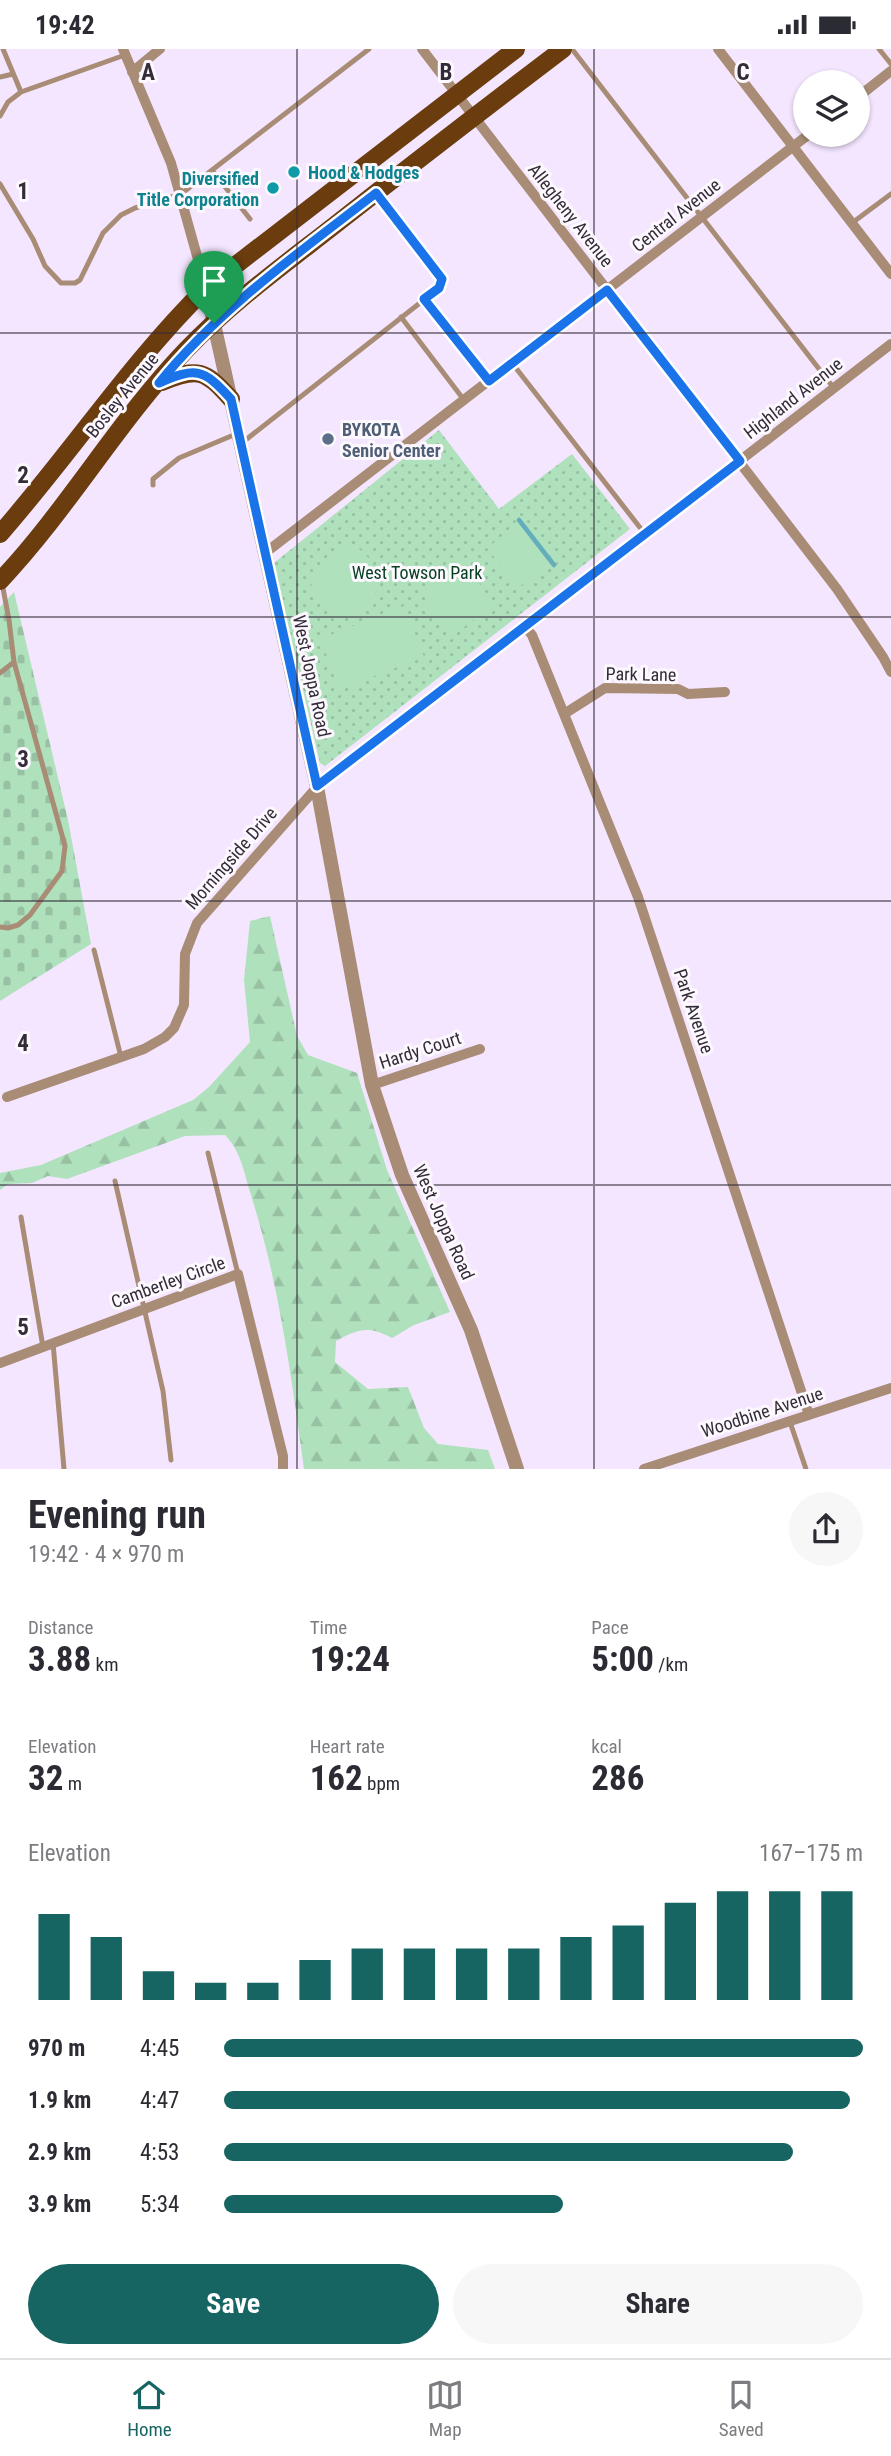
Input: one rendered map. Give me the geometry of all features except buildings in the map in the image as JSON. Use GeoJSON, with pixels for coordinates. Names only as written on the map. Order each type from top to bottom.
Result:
{"type":"FeatureCollection","features":[{"type":"Feature","properties":{"kind":"main road","name":"Bosley Avenue"},"geometry":{"type":"LineString","coordinates":[[0,534],[136,363],[206,288],[516,49]]}},
{"type":"Feature","properties":{"kind":"main road","name":"Bosley Avenue"},"geometry":{"type":"LineString","coordinates":[[1,580],[36,540],[185,351],[214,323],[376,193],[563,49]]}},
{"type":"Feature","properties":{"kind":"main road"},"geometry":{"type":"LineString","coordinates":[[159,383],[186,371],[197,373],[216,382],[231,399]]}},
{"type":"Feature","properties":{"kind":"street"},"geometry":{"type":"LineString","coordinates":[[132,72],[160,49]]}},
{"type":"Feature","properties":{"kind":"street","name":"Allegheny Avenue"},"geometry":{"type":"LineString","coordinates":[[422,49],[837,589],[891,673]]}},
{"type":"Feature","properties":{"kind":"street"},"geometry":{"type":"LineString","coordinates":[[718,49],[793,146]]}},
{"type":"Feature","properties":{"kind":"street","name":"West Joppa Road"},"geometry":{"type":"LineString","coordinates":[[124,52],[171,163],[206,288],[317,786],[372,1085],[402,1175],[471,1330],[517,1469]]}},
{"type":"Feature","properties":{"kind":"street"},"geometry":{"type":"LineString","coordinates":[[870,88],[891,71]]}},
{"type":"Feature","properties":{"kind":"street","name":"Central Avenue"},"geometry":{"type":"LineString","coordinates":[[265,553],[793,146]]}},
{"type":"Feature","properties":{"kind":"street"},"geometry":{"type":"LineString","coordinates":[[794,147],[891,274]]}},
{"type":"Feature","properties":{"kind":"street","name":"Highland Avenue"},"geometry":{"type":"LineString","coordinates":[[317,786],[891,344]]}},
{"type":"Feature","properties":{"kind":"street","name":"Park Avenue"},"geometry":{"type":"LineString","coordinates":[[525,627],[532,635],[638,897],[809,1415]]}},
{"type":"Feature","properties":{"kind":"street","name":"Park Lane"},"geometry":{"type":"LineString","coordinates":[[564,714],[605,688],[678,689],[688,694],[725,692]]}},
{"type":"Feature","properties":{"kind":"street","name":"Morningside Drive"},"geometry":{"type":"LineString","coordinates":[[7,1097],[156,1043],[174,1028],[184,1005],[185,954],[197,923],[317,786]]}},
{"type":"Feature","properties":{"kind":"street","name":"Hardy Court"},"geometry":{"type":"LineString","coordinates":[[372,1085],[480,1049]]}},
{"type":"Feature","properties":{"kind":"street","name":"Camberley Circle"},"geometry":{"type":"LineString","coordinates":[[0,1363],[239,1274],[284,1469]]}},
{"type":"Feature","properties":{"kind":"street","name":"Woodbine Avenue"},"geometry":{"type":"LineString","coordinates":[[644,1469],[891,1388]]}},
{"type":"Feature","properties":{"kind":"lane"},"geometry":{"type":"LineString","coordinates":[[3,49],[20,92]]}},
{"type":"Feature","properties":{"kind":"lane"},"geometry":{"type":"LineString","coordinates":[[0,184],[33,239],[45,266],[56,279],[68,284],[80,280],[103,233],[121,215],[181,194],[369,49]]}},
{"type":"Feature","properties":{"kind":"lane"},"geometry":{"type":"LineString","coordinates":[[572,49],[834,388]]}},
{"type":"Feature","properties":{"kind":"lane"},"geometry":{"type":"LineString","coordinates":[[879,49],[891,64]]}},
{"type":"Feature","properties":{"kind":"lane"},"geometry":{"type":"LineString","coordinates":[[0,116],[8,102],[20,92],[124,52]]}},
{"type":"Feature","properties":{"kind":"lane"},"geometry":{"type":"LineString","coordinates":[[0,77],[13,75]]}},
{"type":"Feature","properties":{"kind":"lane"},"geometry":{"type":"LineString","coordinates":[[212,170],[250,219]]}},
{"type":"Feature","properties":{"kind":"lane"},"geometry":{"type":"LineString","coordinates":[[153,485],[153,479],[179,458],[240,438],[439,288],[442,279],[376,193]]}},
{"type":"Feature","properties":{"kind":"lane"},"geometry":{"type":"LineString","coordinates":[[852,223],[891,194]]}},
{"type":"Feature","properties":{"kind":"lane"},"geometry":{"type":"LineString","coordinates":[[424,299],[489,381]]}},
{"type":"Feature","properties":{"kind":"lane"},"geometry":{"type":"LineString","coordinates":[[401,317],[464,400]]}},
{"type":"Feature","properties":{"kind":"lane"},"geometry":{"type":"LineString","coordinates":[[512,363],[645,534]]}},
{"type":"Feature","properties":{"kind":"lane"},"geometry":{"type":"LineString","coordinates":[[0,927],[18,925],[30,915],[62,871],[65,846],[14,662],[1,580]]}},
{"type":"Feature","properties":{"kind":"lane"},"geometry":{"type":"LineString","coordinates":[[0,673],[14,662]]}},
{"type":"Feature","properties":{"kind":"lane"},"geometry":{"type":"LineString","coordinates":[[94,950],[121,1057]]}},
{"type":"Feature","properties":{"kind":"lane"},"geometry":{"type":"LineString","coordinates":[[208,1153],[239,1274]]}},
{"type":"Feature","properties":{"kind":"lane"},"geometry":{"type":"LineString","coordinates":[[115,1181],[163,1391],[172,1460]]}},
{"type":"Feature","properties":{"kind":"lane"},"geometry":{"type":"LineString","coordinates":[[22,1217],[48,1345],[64,1469]]}},
{"type":"Feature","properties":{"kind":"lane"},"geometry":{"type":"LineString","coordinates":[[790,1421],[806,1469]]}},
{"type":"Feature","properties":{"kind":"green space","name":"West Towson Park"},"geometry":{"type":"Polygon","coordinates":[[[439,430],[499,509],[572,454],[630,529],[325,766],[320,763],[274,563],[439,430]]]}},
{"type":"Feature","properties":{"kind":"green space"},"geometry":{"type":"Polygon","coordinates":[[[519,523],[550,563],[518,588],[487,548],[519,523]]]}},
{"type":"Feature","properties":{"kind":"green space"},"geometry":{"type":"Polygon","coordinates":[[[347,543],[363,552],[373,566],[377,588],[367,605],[358,612],[335,621],[307,578],[347,543]]]}},
{"type":"Feature","properties":{"kind":"green space"},"geometry":{"type":"Polygon","coordinates":[[[464,560],[494,605],[453,635],[430,616],[425,595],[430,574],[448,563],[464,560]]]}},
{"type":"Feature","properties":{"kind":"green space"},"geometry":{"type":"Polygon","coordinates":[[[14,592],[68,820],[91,944],[0,1001],[0,607],[14,592]]]}},
{"type":"Feature","properties":{"kind":"green space"},"geometry":{"type":"Polygon","coordinates":[[[404,606],[424,657],[340,689],[320,639],[404,606]]]}},
{"type":"Feature","properties":{"kind":"green space"},"geometry":{"type":"Polygon","coordinates":[[[270,916],[297,1036],[308,1055],[357,1073],[387,1170],[450,1312],[414,1325],[392,1338],[371,1330],[352,1333],[336,1341],[335,1362],[368,1389],[408,1387],[424,1428],[438,1444],[488,1450],[495,1469],[304,1469],[283,1329],[269,1260],[241,1161],[225,1135],[185,1136],[67,1179],[48,1176],[32,1183],[8,1184],[0,1190],[0,1173],[41,1165],[193,1100],[209,1087],[250,1042],[244,980],[250,921],[270,916]]]}},
{"type":"Feature","properties":{"kind":"waterway"},"geometry":{"type":"LineString","coordinates":[[519,520],[554,565]]}},
{"type":"Feature","properties":{"kind":"place","name":"Hood & Hodges"},"geometry":{"type":"Point","coordinates":[294,172]}},
{"type":"Feature","properties":{"kind":"place","name":"Diversified Title Corporation"},"geometry":{"type":"Point","coordinates":[273,188]}},
{"type":"Feature","properties":{"kind":"place","name":"BYKOTA Senior Center"},"geometry":{"type":"Point","coordinates":[328,439]}},
{"type":"Feature","properties":{"kind":"route"},"geometry":{"type":"LineString","coordinates":[[376,193],[442,279],[439,288],[424,299],[489,381],[607,290],[740,461],[317,786],[231,399],[216,382],[197,373],[186,371],[159,383],[185,351],[214,323],[376,193]]}}]}
